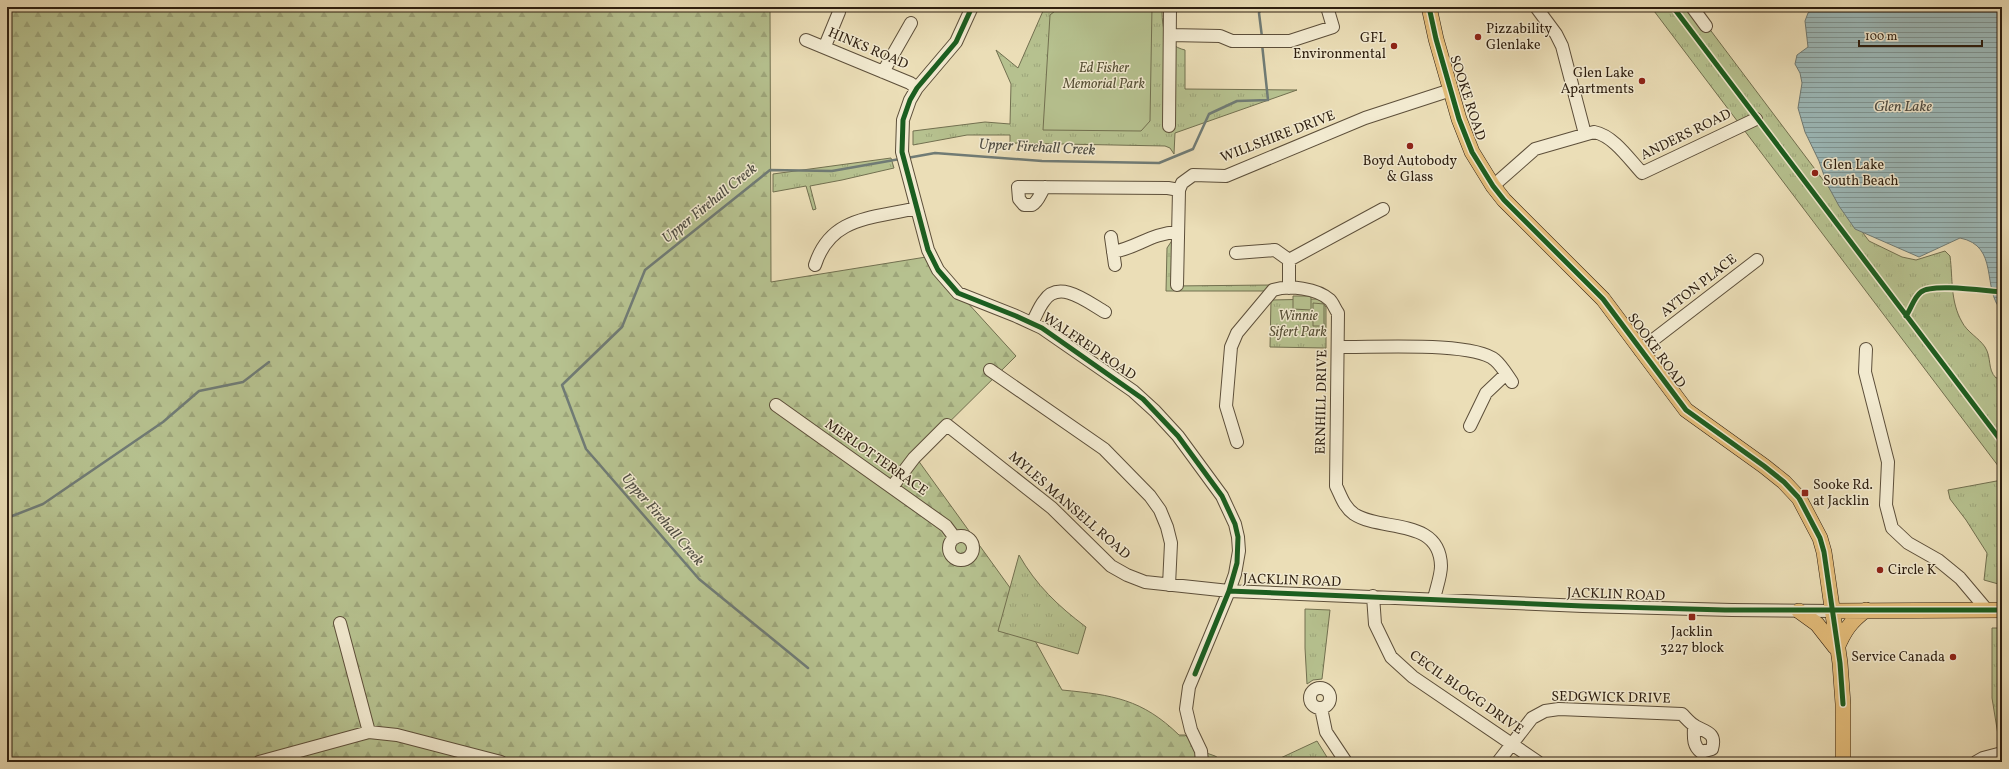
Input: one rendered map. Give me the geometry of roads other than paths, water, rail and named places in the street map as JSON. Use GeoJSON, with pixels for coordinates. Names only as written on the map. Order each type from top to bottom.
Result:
{"type":"FeatureCollection","features":[{"type":"Feature","properties":{"kind":"main road","name":"SOOKE ROAD"},"geometry":{"type":"LineString","coordinates":[[1429,7],[1436,39],[1459,118],[1472,152],[1493,186],[1504,200],[1603,299],[1686,410],[1764,466],[1784,482],[1799,498],[1820,538],[1832,610],[1843,704],[1843,762]]}},
{"type":"Feature","properties":{"kind":"main road","name":"JACKLIN ROAD"},"geometry":{"type":"LineString","coordinates":[[1832,610],[2002,610]]}},
{"type":"Feature","properties":{"kind":"main road"},"geometry":{"type":"LineString","coordinates":[[1837,649],[1844,630],[1855,618],[1866,610]]}},
{"type":"Feature","properties":{"kind":"main road"},"geometry":{"type":"LineString","coordinates":[[1799,611],[1817,624],[1837,649]]}},
{"type":"Feature","properties":{"kind":"street","name":"WALFRED ROAD"},"geometry":{"type":"LineString","coordinates":[[972,7],[956,42],[917,88],[907,108],[901,139],[902,152],[928,250],[938,270],[951,287],[965,297],[1032,323],[1138,395],[1162,418],[1194,455],[1222,496],[1235,524],[1239,550],[1235,574],[1229,591],[1189,687],[1186,709],[1191,730],[1201,751],[1202,762]]}},
{"type":"Feature","properties":{"kind":"street"},"geometry":{"type":"LineString","coordinates":[[1168,126],[1170,7]]}},
{"type":"Feature","properties":{"kind":"street"},"geometry":{"type":"LineString","coordinates":[[1170,35],[1220,36],[1232,41],[1290,41],[1333,27],[1327,7]]}},
{"type":"Feature","properties":{"kind":"street"},"geometry":{"type":"LineString","coordinates":[[1536,7],[1556,34],[1562,46],[1586,134]]}},
{"type":"Feature","properties":{"kind":"street"},"geometry":{"type":"LineString","coordinates":[[1692,7],[1706,26]]}},
{"type":"Feature","properties":{"kind":"street"},"geometry":{"type":"LineString","coordinates":[[825,46],[839,12]]}},
{"type":"Feature","properties":{"kind":"street"},"geometry":{"type":"LineString","coordinates":[[883,72],[911,23]]}},
{"type":"Feature","properties":{"kind":"street","name":"HINKS ROAD"},"geometry":{"type":"LineString","coordinates":[[806,40],[825,46],[910,83],[917,88]]}},
{"type":"Feature","properties":{"kind":"street","name":"WILLSHIRE DRIVE"},"geometry":{"type":"LineString","coordinates":[[1179,190],[1182,183],[1193,175],[1226,176],[1365,118],[1451,90]]}},
{"type":"Feature","properties":{"kind":"street","name":"ANDERS ROAD"},"geometry":{"type":"LineString","coordinates":[[1493,186],[1535,149],[1586,134],[1594,132],[1604,134],[1642,173],[1756,119]]}},
{"type":"Feature","properties":{"kind":"street"},"geometry":{"type":"LineString","coordinates":[[1045,187],[1170,188],[1179,190],[1177,284]]}},
{"type":"Feature","properties":{"kind":"street"},"geometry":{"type":"LineString","coordinates":[[815,265],[825,244],[845,226],[861,219],[916,208]]}},
{"type":"Feature","properties":{"kind":"street"},"geometry":{"type":"LineString","coordinates":[[1289,260],[1383,209]]}},
{"type":"Feature","properties":{"kind":"street"},"geometry":{"type":"LineString","coordinates":[[1113,252],[1122,250],[1160,234],[1178,232]]}},
{"type":"Feature","properties":{"kind":"street"},"geometry":{"type":"LineString","coordinates":[[1111,237],[1115,265]]}},
{"type":"Feature","properties":{"kind":"street"},"geometry":{"type":"LineString","coordinates":[[1236,253],[1274,250],[1289,260]]}},
{"type":"Feature","properties":{"kind":"street"},"geometry":{"type":"LineString","coordinates":[[1289,260],[1289,288]]}},
{"type":"Feature","properties":{"kind":"street","name":"AYTON PLACE"},"geometry":{"type":"LineString","coordinates":[[1640,350],[1757,260]]}},
{"type":"Feature","properties":{"kind":"street","name":"ERNHILL DRIVE"},"geometry":{"type":"LineString","coordinates":[[1237,442],[1226,412],[1233,340],[1269,293],[1279,288],[1318,292],[1331,300],[1338,313],[1336,486],[1344,503],[1354,514],[1372,521],[1417,530],[1430,539],[1438,550],[1441,566],[1434,599]]}},
{"type":"Feature","properties":{"kind":"street"},"geometry":{"type":"LineString","coordinates":[[1032,323],[1045,299],[1054,292],[1068,292],[1105,312]]}},
{"type":"Feature","properties":{"kind":"street"},"geometry":{"type":"LineString","coordinates":[[1338,348],[1458,348],[1479,352],[1495,360],[1509,378],[1486,393],[1470,426]]}},
{"type":"Feature","properties":{"kind":"street"},"geometry":{"type":"LineString","coordinates":[[1866,349],[1865,372],[1888,462],[1886,505],[1892,528],[1908,543],[1938,560],[1960,578],[1987,610]]}},
{"type":"Feature","properties":{"kind":"street"},"geometry":{"type":"LineString","coordinates":[[990,370],[1104,449],[1150,496],[1160,510],[1167,527],[1171,543],[1169,585]]}},
{"type":"Feature","properties":{"kind":"street","name":"MERLOT TERRACE"},"geometry":{"type":"LineString","coordinates":[[776,405],[946,526],[955,538]]}},
{"type":"Feature","properties":{"kind":"street","name":"MYLES MANSELL ROAD"},"geometry":{"type":"LineString","coordinates":[[892,487],[914,458],[947,425],[1052,508],[1111,566],[1127,576],[1145,582],[1229,591]]}},
{"type":"Feature","properties":{"kind":"street","name":"JACKLIN ROAD"},"geometry":{"type":"LineString","coordinates":[[1229,591],[1590,606],[1799,611],[1832,610]]}},
{"type":"Feature","properties":{"kind":"street","name":"CECIL BLOGG DRIVE"},"geometry":{"type":"LineString","coordinates":[[1373,596],[1375,624],[1391,657],[1413,677],[1538,762]]}},
{"type":"Feature","properties":{"kind":"street"},"geometry":{"type":"LineString","coordinates":[[340,623],[369,732]]}},
{"type":"Feature","properties":{"kind":"street"},"geometry":{"type":"LineString","coordinates":[[1321,708],[1326,732],[1346,762]]}},
{"type":"Feature","properties":{"kind":"street","name":"SEDGWICK DRIVE"},"geometry":{"type":"LineString","coordinates":[[1498,762],[1532,718],[1545,711],[1559,709],[1682,714],[1694,725]]}},
{"type":"Feature","properties":{"kind":"street"},"geometry":{"type":"LineString","coordinates":[[259,762],[369,732],[397,735],[501,762]]}},
{"type":"Feature","properties":{"kind":"street"},"geometry":{"type":"LineString","coordinates":[[1976,762],[1982,758],[2001,753]]}},
{"type":"Feature","properties":{"kind":"water","name":"Glen Lake"},"geometry":{"type":"Polygon","coordinates":[[[1816,7],[2002,7],[2002,311],[1996,302],[1992,291],[1985,259],[1980,250],[1972,243],[1960,238],[1919,257],[1855,229],[1839,206],[1827,184],[1819,161],[1805,132],[1798,108],[1802,83],[1800,73],[1795,64],[1797,55],[1808,47],[1805,21],[1808,13],[1816,7]]]}},
{"type":"Feature","properties":{"kind":"waterway","name":"Upper Firehall Creek"},"geometry":{"type":"LineString","coordinates":[[1262,7],[1259,13],[1262,37]]}},
{"type":"Feature","properties":{"kind":"waterway","name":"Upper Firehall Creek"},"geometry":{"type":"LineString","coordinates":[[907,158],[935,153],[1042,161],[1159,163],[1193,149],[1209,114],[1237,101],[1268,100],[1262,44]]}},
{"type":"Feature","properties":{"kind":"waterway","name":"Upper Firehall Creek"},"geometry":{"type":"LineString","coordinates":[[808,668],[699,579],[586,449],[562,385],[622,327],[645,270],[770,170],[832,171],[900,159]]}},
{"type":"Feature","properties":{"kind":"waterway"},"geometry":{"type":"LineString","coordinates":[[7,518],[43,504],[163,422],[199,391],[243,382],[269,362]]}},
{"type":"Feature","properties":{"kind":"place","name":"Pizzability Glenlake"},"geometry":{"type":"Point","coordinates":[1478,37]}},
{"type":"Feature","properties":{"kind":"place","name":"GFL Environmental"},"geometry":{"type":"Point","coordinates":[1394,46]}},
{"type":"Feature","properties":{"kind":"place","name":"Glen Lake Apartments"},"geometry":{"type":"Point","coordinates":[1642,81]}},
{"type":"Feature","properties":{"kind":"place","name":"Boyd Autobody & Glass"},"geometry":{"type":"Point","coordinates":[1410,146]}},
{"type":"Feature","properties":{"kind":"place","name":"Glen Lake South Beach"},"geometry":{"type":"Point","coordinates":[1815,173]}},
{"type":"Feature","properties":{"kind":"place","name":"Sooke Rd. at Jacklin"},"geometry":{"type":"Point","coordinates":[1805,493]}},
{"type":"Feature","properties":{"kind":"place","name":"Circle K"},"geometry":{"type":"Point","coordinates":[1880,570]}},
{"type":"Feature","properties":{"kind":"place","name":"Jacklin 3227 block"},"geometry":{"type":"Point","coordinates":[1692,617]}},
{"type":"Feature","properties":{"kind":"place","name":"Service Canada"},"geometry":{"type":"Point","coordinates":[1953,657]}},
{"type":"Feature","properties":{"kind":"park label","name":"Ed Fisher Memorial Park"},"geometry":{"type":"Point","coordinates":[1104,76]}},
{"type":"Feature","properties":{"kind":"park label","name":"Winnie Sifert Park"},"geometry":{"type":"Point","coordinates":[1298,324]}}]}
